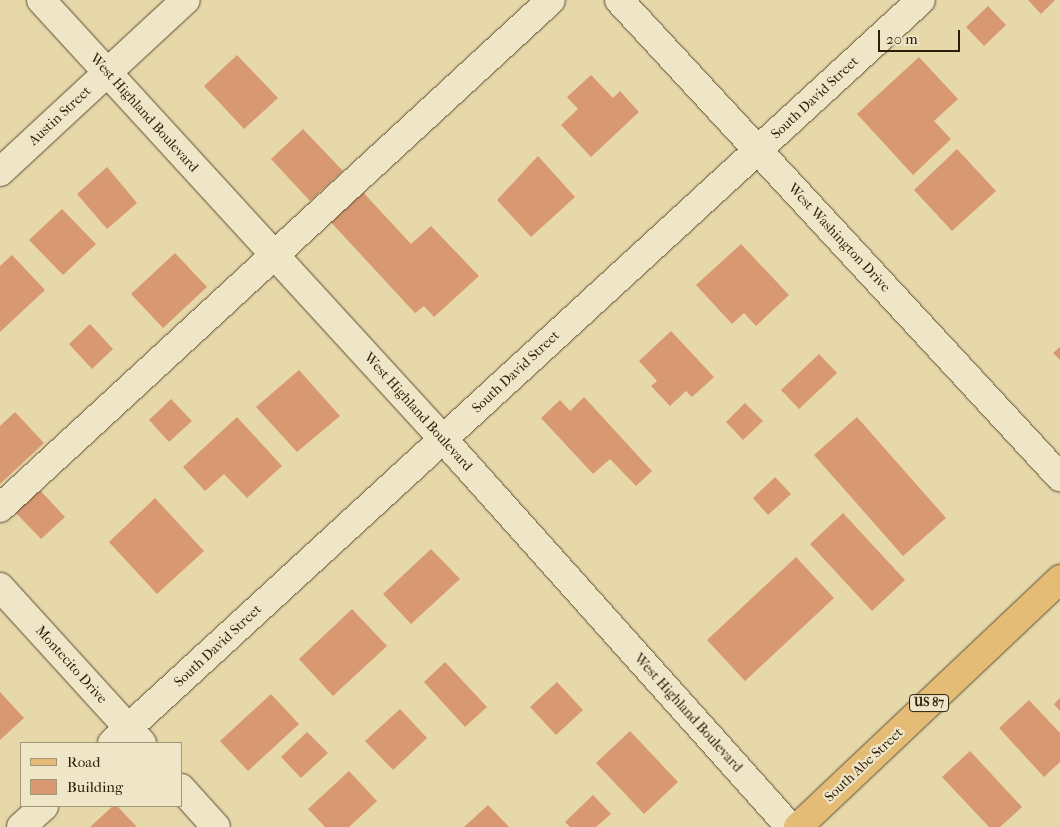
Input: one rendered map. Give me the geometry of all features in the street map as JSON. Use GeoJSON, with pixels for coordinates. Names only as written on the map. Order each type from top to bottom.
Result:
{"type":"FeatureCollection","features":[{"type":"Feature","properties":{"kind":"main road","name":"South Abe Street"},"geometry":{"type":"LineString","coordinates":[[798,827],[1060,579]]}},
{"type":"Feature","properties":{"kind":"street","name":"West Highland Boulevard"},"geometry":{"type":"LineString","coordinates":[[41,0],[443,439],[790,827]]}},
{"type":"Feature","properties":{"kind":"street","name":"Austin Street"},"geometry":{"type":"LineString","coordinates":[[0,172],[186,0]]}},
{"type":"Feature","properties":{"kind":"street"},"geometry":{"type":"LineString","coordinates":[[0,508],[551,0]]}},
{"type":"Feature","properties":{"kind":"street","name":"West Washington Drive"},"geometry":{"type":"LineString","coordinates":[[619,0],[1060,477]]}},
{"type":"Feature","properties":{"kind":"street","name":"South David Street"},"geometry":{"type":"LineString","coordinates":[[127,738],[443,439],[921,0]]}},
{"type":"Feature","properties":{"kind":"street","name":"Montecito Drive"},"geometry":{"type":"LineString","coordinates":[[0,587],[127,738]]}},
{"type":"Feature","properties":{"kind":"street"},"geometry":{"type":"LineString","coordinates":[[182,789],[216,827]]}},
{"type":"Feature","properties":{"kind":"street"},"geometry":{"type":"LineString","coordinates":[[21,827],[43,807]]}},
{"type":"Feature","properties":{"kind":"building"},"geometry":{"type":"Polygon","coordinates":[[[1028,0],[1055,0],[1041,14],[1028,0]]]}},
{"type":"Feature","properties":{"kind":"building"},"geometry":{"type":"Polygon","coordinates":[[[988,6],[1006,25],[984,46],[966,27],[988,6]]]}},
{"type":"Feature","properties":{"kind":"building"},"geometry":{"type":"Polygon","coordinates":[[[237,55],[278,98],[244,129],[204,86],[237,55]]]}},
{"type":"Feature","properties":{"kind":"building"},"geometry":{"type":"Polygon","coordinates":[[[919,57],[958,99],[934,121],[951,139],[913,175],[857,114],[919,57]]]}},
{"type":"Feature","properties":{"kind":"building"},"geometry":{"type":"Polygon","coordinates":[[[591,75],[613,98],[620,91],[639,112],[591,157],[561,125],[578,109],[567,97],[591,75]]]}},
{"type":"Feature","properties":{"kind":"building"},"geometry":{"type":"Polygon","coordinates":[[[303,129],[343,171],[310,201],[271,159],[303,129]]]}},
{"type":"Feature","properties":{"kind":"building"},"geometry":{"type":"Polygon","coordinates":[[[957,149],[996,191],[952,231],[914,190],[957,149]]]}},
{"type":"Feature","properties":{"kind":"building"},"geometry":{"type":"Polygon","coordinates":[[[538,156],[575,197],[531,237],[497,200],[538,156]]]}},
{"type":"Feature","properties":{"kind":"building"},"geometry":{"type":"Polygon","coordinates":[[[107,167],[137,203],[107,229],[77,194],[107,167]]]}},
{"type":"Feature","properties":{"kind":"building"},"geometry":{"type":"Polygon","coordinates":[[[359,188],[411,244],[431,226],[479,276],[434,317],[424,306],[415,313],[327,218],[359,188]]]}},
{"type":"Feature","properties":{"kind":"building"},"geometry":{"type":"Polygon","coordinates":[[[62,209],[96,244],[63,275],[29,240],[62,209]]]}},
{"type":"Feature","properties":{"kind":"building"},"geometry":{"type":"Polygon","coordinates":[[[741,244],[789,295],[756,326],[744,313],[732,324],[696,285],[741,244]]]}},
{"type":"Feature","properties":{"kind":"building"},"geometry":{"type":"Polygon","coordinates":[[[175,253],[207,287],[163,328],[131,294],[175,253]]]}},
{"type":"Feature","properties":{"kind":"building"},"geometry":{"type":"Polygon","coordinates":[[[12,255],[45,290],[0,332],[0,266],[12,255]]]}},
{"type":"Feature","properties":{"kind":"building"},"geometry":{"type":"Polygon","coordinates":[[[90,324],[113,349],[92,369],[69,344],[90,324]]]}},
{"type":"Feature","properties":{"kind":"building"},"geometry":{"type":"Polygon","coordinates":[[[671,331],[714,377],[692,397],[686,391],[670,406],[651,386],[657,381],[639,361],[671,331]]]}},
{"type":"Feature","properties":{"kind":"building"},"geometry":{"type":"Polygon","coordinates":[[[1060,347],[1060,360],[1053,353],[1060,347]]]}},
{"type":"Feature","properties":{"kind":"building"},"geometry":{"type":"Polygon","coordinates":[[[819,354],[837,373],[799,409],[781,390],[819,354]]]}},
{"type":"Feature","properties":{"kind":"building"},"geometry":{"type":"Polygon","coordinates":[[[299,370],[340,416],[297,452],[256,407],[299,370]]]}},
{"type":"Feature","properties":{"kind":"building"},"geometry":{"type":"Polygon","coordinates":[[[584,397],[652,471],[636,486],[610,459],[593,474],[541,418],[560,400],[570,411],[584,397]]]}},
{"type":"Feature","properties":{"kind":"building"},"geometry":{"type":"Polygon","coordinates":[[[171,399],[192,421],[169,442],[149,420],[171,399]]]}},
{"type":"Feature","properties":{"kind":"building"},"geometry":{"type":"Polygon","coordinates":[[[745,403],[763,421],[743,440],[726,422],[745,403]]]}},
{"type":"Feature","properties":{"kind":"building"},"geometry":{"type":"Polygon","coordinates":[[[15,412],[44,443],[0,484],[0,426],[15,412]]]}},
{"type":"Feature","properties":{"kind":"building"},"geometry":{"type":"Polygon","coordinates":[[[237,417],[282,466],[247,498],[224,474],[205,491],[183,467],[237,417]]]}},
{"type":"Feature","properties":{"kind":"building"},"geometry":{"type":"Polygon","coordinates":[[[857,417],[946,518],[903,556],[814,455],[857,417]]]}},
{"type":"Feature","properties":{"kind":"building"},"geometry":{"type":"Polygon","coordinates":[[[775,477],[791,494],[768,515],[753,498],[775,477]]]}},
{"type":"Feature","properties":{"kind":"building"},"geometry":{"type":"Polygon","coordinates":[[[38,488],[65,517],[41,539],[14,511],[38,488]]]}},
{"type":"Feature","properties":{"kind":"building"},"geometry":{"type":"Polygon","coordinates":[[[155,498],[204,551],[157,594],[109,542],[155,498]]]}},
{"type":"Feature","properties":{"kind":"building"},"geometry":{"type":"Polygon","coordinates":[[[843,513],[905,580],[872,611],[810,544],[843,513]]]}},
{"type":"Feature","properties":{"kind":"building"},"geometry":{"type":"Polygon","coordinates":[[[431,549],[460,579],[411,624],[383,594],[431,549]]]}},
{"type":"Feature","properties":{"kind":"building"},"geometry":{"type":"Polygon","coordinates":[[[796,557],[834,598],[745,681],[707,640],[796,557]]]}},
{"type":"Feature","properties":{"kind":"building"},"geometry":{"type":"Polygon","coordinates":[[[352,609],[387,646],[333,696],[299,659],[352,609]]]}},
{"type":"Feature","properties":{"kind":"building"},"geometry":{"type":"Polygon","coordinates":[[[445,662],[487,707],[465,727],[424,682],[445,662]]]}},
{"type":"Feature","properties":{"kind":"building"},"geometry":{"type":"Polygon","coordinates":[[[557,682],[583,710],[556,735],[530,707],[557,682]]]}},
{"type":"Feature","properties":{"kind":"building"},"geometry":{"type":"Polygon","coordinates":[[[0,692],[24,718],[0,740],[0,692]]]}},
{"type":"Feature","properties":{"kind":"building"},"geometry":{"type":"Polygon","coordinates":[[[271,694],[299,724],[248,771],[220,741],[271,694]]]}},
{"type":"Feature","properties":{"kind":"building"},"geometry":{"type":"Polygon","coordinates":[[[1060,698],[1060,711],[1054,704],[1060,698]]]}},
{"type":"Feature","properties":{"kind":"building"},"geometry":{"type":"Polygon","coordinates":[[[1029,700],[1060,733],[1060,762],[1044,777],[999,728],[1029,700]]]}},
{"type":"Feature","properties":{"kind":"building"},"geometry":{"type":"Polygon","coordinates":[[[400,709],[427,738],[393,770],[365,741],[400,709]]]}},
{"type":"Feature","properties":{"kind":"building"},"geometry":{"type":"Polygon","coordinates":[[[630,731],[678,782],[644,814],[596,763],[630,731]]]}},
{"type":"Feature","properties":{"kind":"building"},"geometry":{"type":"Polygon","coordinates":[[[307,732],[328,753],[301,778],[281,757],[307,732]]]}},
{"type":"Feature","properties":{"kind":"building"},"geometry":{"type":"Polygon","coordinates":[[[970,751],[1022,807],[1000,827],[989,827],[942,777],[970,751]]]}},
{"type":"Feature","properties":{"kind":"building"},"geometry":{"type":"Polygon","coordinates":[[[349,771],[377,801],[349,827],[325,827],[308,809],[349,771]]]}},
{"type":"Feature","properties":{"kind":"building"},"geometry":{"type":"Polygon","coordinates":[[[593,795],[611,814],[596,827],[570,827],[565,822],[593,795]]]}},
{"type":"Feature","properties":{"kind":"building"},"geometry":{"type":"Polygon","coordinates":[[[488,805],[509,827],[464,827],[488,805]]]}},
{"type":"Feature","properties":{"kind":"building"},"geometry":{"type":"Polygon","coordinates":[[[112,807],[118,807],[137,827],[90,827],[112,807]]]}}]}
